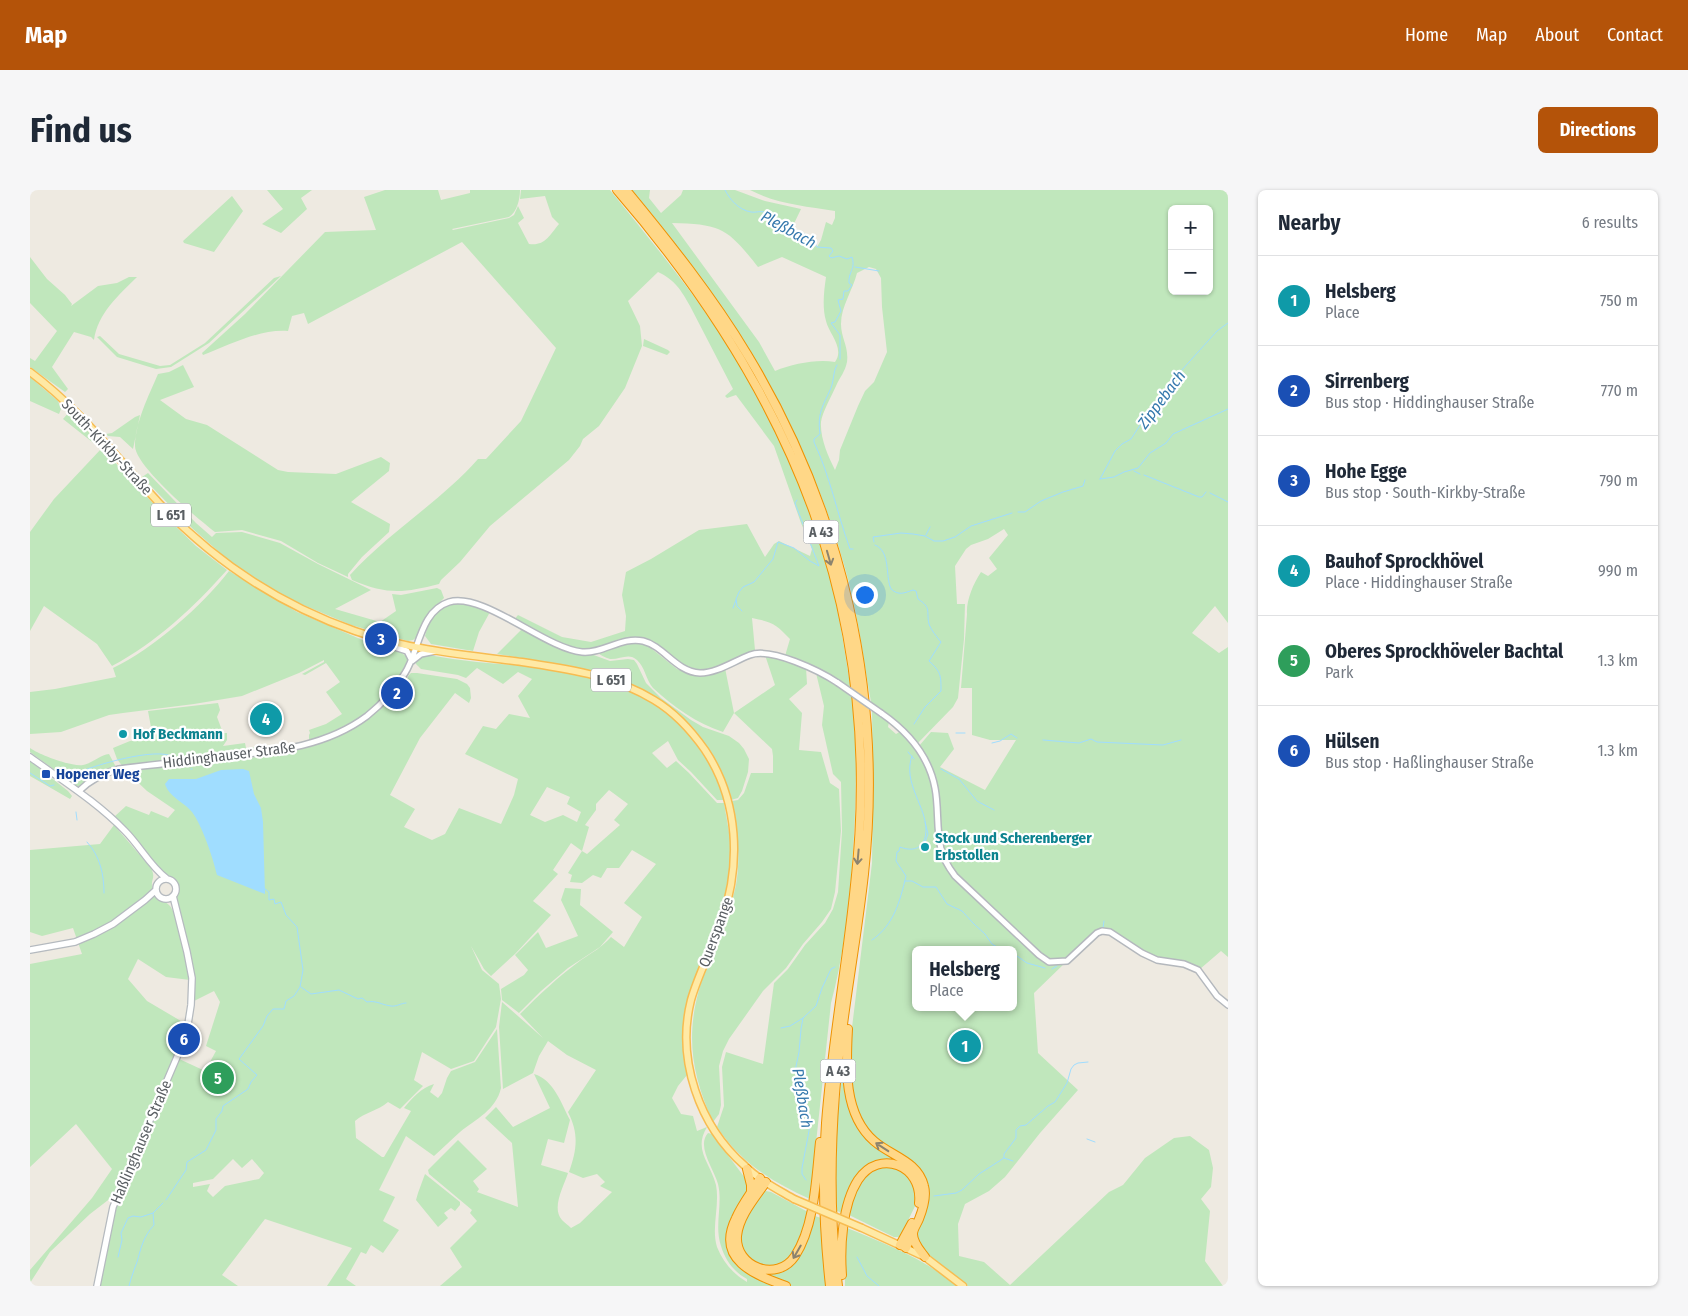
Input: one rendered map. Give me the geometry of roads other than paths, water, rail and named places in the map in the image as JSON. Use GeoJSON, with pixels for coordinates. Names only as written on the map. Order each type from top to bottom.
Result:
{"type":"FeatureCollection","features":[{"type":"Feature","properties":{"kind":"highway","name":"A 43"},"geometry":{"type":"LineString","coordinates":[[617,190],[706,305],[741,359],[769,408],[808,494],[827,549],[840,599],[856,689],[862,790],[856,883],[827,1107],[824,1205],[830,1286]]}},
{"type":"Feature","properties":{"kind":"highway","name":"A 43"},"geometry":{"type":"LineString","coordinates":[[626,190],[703,289],[735,335],[766,388],[798,451],[812,485],[842,575],[852,615],[862,678],[868,754],[868,788],[865,865],[836,1092],[832,1154],[832,1226],[838,1286]]}},
{"type":"Feature","properties":{"kind":"highway"},"geometry":{"type":"LineString","coordinates":[[849,988],[848,1076],[850,1096],[858,1120],[873,1140],[915,1168],[924,1186],[924,1201],[921,1214],[913,1232],[903,1246]]}},
{"type":"Feature","properties":{"kind":"highway"},"geometry":{"type":"LineString","coordinates":[[763,1180],[743,1218],[738,1230],[737,1241],[739,1250],[748,1263],[758,1268],[772,1270],[781,1268],[790,1262],[802,1243],[814,1201],[821,1132],[827,1107]]}},
{"type":"Feature","properties":{"kind":"highway"},"geometry":{"type":"LineString","coordinates":[[843,1286],[842,1244],[844,1221],[849,1202],[858,1181],[866,1171],[878,1164],[897,1165],[908,1171],[917,1182],[920,1195],[918,1210],[903,1246]]}},
{"type":"Feature","properties":{"kind":"highway"},"geometry":{"type":"LineString","coordinates":[[747,1169],[751,1193]]}},
{"type":"Feature","properties":{"kind":"highway"},"geometry":{"type":"LineString","coordinates":[[763,1180],[751,1193],[732,1226],[731,1240],[733,1251],[740,1262],[756,1275],[786,1286]]}},
{"type":"Feature","properties":{"kind":"highway"},"geometry":{"type":"LineString","coordinates":[[913,1232],[915,1241],[925,1257]]}},
{"type":"Feature","properties":{"kind":"main road","name":"South-Kirkby-Straße"},"geometry":{"type":"LineString","coordinates":[[30,372],[81,416],[187,531],[231,567],[267,590],[308,612],[356,632],[417,647]]}},
{"type":"Feature","properties":{"kind":"main road","name":"Querspange"},"geometry":{"type":"LineString","coordinates":[[417,647],[570,669],[600,676],[630,687],[652,698],[672,713],[689,730],[709,758],[728,801],[734,837],[735,859],[731,890],[724,914],[691,1001],[687,1026],[687,1050],[693,1085],[708,1119],[724,1146],[747,1169],[763,1180],[794,1198],[925,1257],[963,1286]]}},
{"type":"Feature","properties":{"kind":"main road"},"geometry":{"type":"LineString","coordinates":[[30,757],[79,791],[126,832],[152,864],[175,884],[176,892],[173,896],[165,899],[157,893]]}},
{"type":"Feature","properties":{"kind":"main road"},"geometry":{"type":"LineString","coordinates":[[152,864],[157,877],[157,893]]}},
{"type":"Feature","properties":{"kind":"main road"},"geometry":{"type":"LineString","coordinates":[[157,883],[161,879],[166,878]]}},
{"type":"Feature","properties":{"kind":"main road"},"geometry":{"type":"LineString","coordinates":[[30,950],[75,942],[94,934],[113,924],[157,893]]}},
{"type":"Feature","properties":{"kind":"main road","name":"Haßlinghauser Straße"},"geometry":{"type":"LineString","coordinates":[[97,1286],[113,1207],[180,1049],[188,1024],[192,978],[173,896]]}},
{"type":"Feature","properties":{"kind":"main road","name":"Haßlinghauser Straße"},"geometry":{"type":"LineString","coordinates":[[165,899],[176,911]]}},
{"type":"Feature","properties":{"kind":"street","name":"Hiddinghauser Straße"},"geometry":{"type":"LineString","coordinates":[[79,791],[89,781],[119,769],[282,750],[328,738],[356,724],[378,707],[395,689],[412,661],[428,619],[437,608],[449,602],[464,601],[482,606],[546,639],[582,652],[596,651],[631,640],[644,641],[651,644],[679,666],[700,673],[712,671],[753,654],[764,653],[810,668],[838,683],[881,713],[911,739],[928,766],[936,790],[941,850],[946,862],[955,876],[1039,955],[1049,962],[1067,961],[1097,933],[1102,931],[1110,932],[1142,953],[1157,960],[1184,964],[1198,970],[1217,996],[1228,1005]]}},
{"type":"Feature","properties":{"kind":"street"},"geometry":{"type":"LineString","coordinates":[[381,639],[388,645],[407,651],[412,661],[421,654],[440,651]]}},
{"type":"Feature","properties":{"kind":"water"},"geometry":{"type":"Polygon","coordinates":[[[243,769],[249,771],[254,794],[261,808],[265,894],[217,875],[207,842],[196,818],[189,808],[173,796],[165,784],[169,779],[196,779],[221,770],[243,769]]]}},
{"type":"Feature","properties":{"kind":"waterway","name":"Pleßbach"},"geometry":{"type":"LineString","coordinates":[[725,190],[732,201],[739,207],[751,212],[764,212],[783,225],[808,236],[817,247],[831,248],[833,251],[829,256],[831,258],[839,256],[847,259],[852,257],[853,265],[849,283],[852,285],[848,291],[844,291],[843,299],[838,300],[841,311],[835,322],[831,323],[840,335],[840,359]]}},
{"type":"Feature","properties":{"kind":"waterway"},"geometry":{"type":"LineString","coordinates":[[855,267],[879,271]]}},
{"type":"Feature","properties":{"kind":"waterway","name":"Zippebach"},"geometry":{"type":"LineString","coordinates":[[1100,479],[1115,451],[1131,439],[1155,406],[1163,391],[1217,331],[1228,323]]}},
{"type":"Feature","properties":{"kind":"waterway","name":"Pleßbach"},"geometry":{"type":"LineString","coordinates":[[837,365],[831,388],[820,415],[820,434],[814,439],[814,442],[825,468],[850,549],[853,549]]}},
{"type":"Feature","properties":{"kind":"waterway"},"geometry":{"type":"LineString","coordinates":[[1100,479],[1114,477],[1138,468],[1150,453],[1166,443],[1173,434],[1228,409]]}},
{"type":"Feature","properties":{"kind":"waterway"},"geometry":{"type":"LineString","coordinates":[[1134,471],[1140,474]]}},
{"type":"Feature","properties":{"kind":"waterway"},"geometry":{"type":"LineString","coordinates":[[1144,475],[1199,497],[1202,497],[1206,492]]}},
{"type":"Feature","properties":{"kind":"waterway","name":"Zippebach"},"geometry":{"type":"LineString","coordinates":[[1018,512],[1025,512],[1041,501],[1083,486],[1085,480]]}},
{"type":"Feature","properties":{"kind":"waterway"},"geometry":{"type":"LineString","coordinates":[[1210,493],[1228,502]]}},
{"type":"Feature","properties":{"kind":"waterway"},"geometry":{"type":"LineString","coordinates":[[742,611],[737,606],[736,599],[739,592],[743,587],[754,582],[773,559],[778,542],[794,548],[819,566],[795,503],[797,500]]}},
{"type":"Feature","properties":{"kind":"waterway","name":"Zippebach"},"geometry":{"type":"LineString","coordinates":[[874,542],[873,537],[901,533],[925,536],[934,541],[943,541],[955,537],[971,526],[1012,513]]}},
{"type":"Feature","properties":{"kind":"waterway"},"geometry":{"type":"LineString","coordinates":[[926,535],[930,527]]}},
{"type":"Feature","properties":{"kind":"waterway","name":"Pleßbach"},"geometry":{"type":"LineString","coordinates":[[875,545],[880,548],[886,558],[891,589],[899,593],[916,591],[918,599],[927,607],[930,626],[941,642],[929,661],[939,674],[941,691],[925,707],[914,724]]}},
{"type":"Feature","properties":{"kind":"waterway"},"geometry":{"type":"LineString","coordinates":[[733,608],[736,600]]}},
{"type":"Feature","properties":{"kind":"waterway"},"geometry":{"type":"LineString","coordinates":[[956,733],[965,733]]}},
{"type":"Feature","properties":{"kind":"waterway"},"geometry":{"type":"LineString","coordinates":[[992,743],[1000,741],[1011,734],[1017,738]]}},
{"type":"Feature","properties":{"kind":"waterway"},"geometry":{"type":"LineString","coordinates":[[1043,740],[1079,743],[1091,739],[1097,742],[1163,745],[1181,740]]}},
{"type":"Feature","properties":{"kind":"waterway","name":"Pleßbach"},"geometry":{"type":"LineString","coordinates":[[908,752],[914,759]]}},
{"type":"Feature","properties":{"kind":"waterway"},"geometry":{"type":"LineString","coordinates":[[73,775],[108,762],[139,755],[165,754],[173,757]]}},
{"type":"Feature","properties":{"kind":"waterway","name":"Pleßbach"},"geometry":{"type":"LineString","coordinates":[[872,940],[880,934],[891,920],[901,894],[906,876],[896,861],[897,852],[900,847],[918,848],[925,837],[923,813],[910,776],[912,756]]}},
{"type":"Feature","properties":{"kind":"waterway"},"geometry":{"type":"LineString","coordinates":[[941,769],[959,779],[977,801],[994,810]]}},
{"type":"Feature","properties":{"kind":"waterway"},"geometry":{"type":"LineString","coordinates":[[30,773],[50,786],[54,785]]}},
{"type":"Feature","properties":{"kind":"waterway"},"geometry":{"type":"LineString","coordinates":[[76,812],[77,820]]}},
{"type":"Feature","properties":{"kind":"waterway","name":"Pleßbach"},"geometry":{"type":"LineString","coordinates":[[924,845],[928,834],[925,822]]}},
{"type":"Feature","properties":{"kind":"waterway"},"geometry":{"type":"LineString","coordinates":[[87,842],[95,853],[100,866],[104,893]]}},
{"type":"Feature","properties":{"kind":"waterway"},"geometry":{"type":"LineString","coordinates":[[905,881],[912,881],[923,887],[936,887],[947,904],[962,911],[995,946]]}},
{"type":"Feature","properties":{"kind":"waterway"},"geometry":{"type":"LineString","coordinates":[[166,1200],[186,1170],[187,1162],[206,1150],[216,1130],[216,1119],[223,1106],[248,1089],[257,1075],[239,1059],[263,1026],[267,1016],[273,1009],[284,1009],[286,1001],[294,996],[300,987],[303,970],[297,927],[286,915],[281,902],[275,904],[274,899],[269,900],[269,892],[264,888]]}},
{"type":"Feature","properties":{"kind":"waterway"},"geometry":{"type":"LineString","coordinates":[[1103,928],[1104,921]]}},
{"type":"Feature","properties":{"kind":"waterway"},"geometry":{"type":"LineString","coordinates":[[1017,956],[1027,963],[1045,968]]}},
{"type":"Feature","properties":{"kind":"waterway"},"geometry":{"type":"LineString","coordinates":[[1052,969],[1057,966]]}},
{"type":"Feature","properties":{"kind":"waterway","name":"Pleßbach"},"geometry":{"type":"LineString","coordinates":[[806,1180],[802,1174],[802,1168],[809,1131],[809,1114],[795,1071],[803,1018],[816,1006],[831,969],[835,967]]}},
{"type":"Feature","properties":{"kind":"waterway"},"geometry":{"type":"LineString","coordinates":[[301,987],[311,994],[339,990],[358,999],[362,998],[367,1002],[393,1006],[406,1003]]}},
{"type":"Feature","properties":{"kind":"waterway"},"geometry":{"type":"LineString","coordinates":[[781,1028],[790,1026],[803,1018]]}},
{"type":"Feature","properties":{"kind":"waterway"},"geometry":{"type":"LineString","coordinates":[[934,1196],[956,1193],[962,1190],[979,1174],[1004,1158],[1004,1154],[1016,1138],[1016,1130],[1020,1126],[1026,1125],[1055,1102],[1067,1083],[1074,1065],[1088,1062]]}},
{"type":"Feature","properties":{"kind":"waterway"},"geometry":{"type":"LineString","coordinates":[[1087,1139],[1095,1142]]}},
{"type":"Feature","properties":{"kind":"waterway"},"geometry":{"type":"LineString","coordinates":[[1004,1158],[1013,1161]]}},
{"type":"Feature","properties":{"kind":"waterway"},"geometry":{"type":"LineString","coordinates":[[129,1286],[143,1243],[154,1225],[153,1213],[163,1203]]}},
{"type":"Feature","properties":{"kind":"waterway"},"geometry":{"type":"LineString","coordinates":[[118,1257],[122,1240],[121,1233],[128,1218],[133,1216],[141,1217],[153,1213]]}},
{"type":"Feature","properties":{"kind":"waterway","name":"Pleßbach"},"geometry":{"type":"LineString","coordinates":[[857,1257],[867,1276],[879,1286]]}},
{"type":"Feature","properties":{"kind":"place","name":"Hohe Egge"},"geometry":{"type":"Point","coordinates":[381,639]}},
{"type":"Feature","properties":{"kind":"place","name":"Sirrenberg"},"geometry":{"type":"Point","coordinates":[397,693]}},
{"type":"Feature","properties":{"kind":"place","name":"Bauhof Sprockhövel"},"geometry":{"type":"Point","coordinates":[266,719]}},
{"type":"Feature","properties":{"kind":"place","name":"Hof Beckmann"},"geometry":{"type":"Point","coordinates":[123,734]}},
{"type":"Feature","properties":{"kind":"place","name":"Hopener Weg"},"geometry":{"type":"Point","coordinates":[46,774]}},
{"type":"Feature","properties":{"kind":"place","name":"Stock und Scherenberger Erbstollen"},"geometry":{"type":"Point","coordinates":[925,847]}},
{"type":"Feature","properties":{"kind":"place","name":"Hülsen"},"geometry":{"type":"Point","coordinates":[184,1039]}},
{"type":"Feature","properties":{"kind":"place","name":"Helsberg"},"geometry":{"type":"Point","coordinates":[965,1046]}},
{"type":"Feature","properties":{"kind":"place","name":"Oberes Sprockhöveler Bachtal"},"geometry":{"type":"Point","coordinates":[218,1078]}}]}
